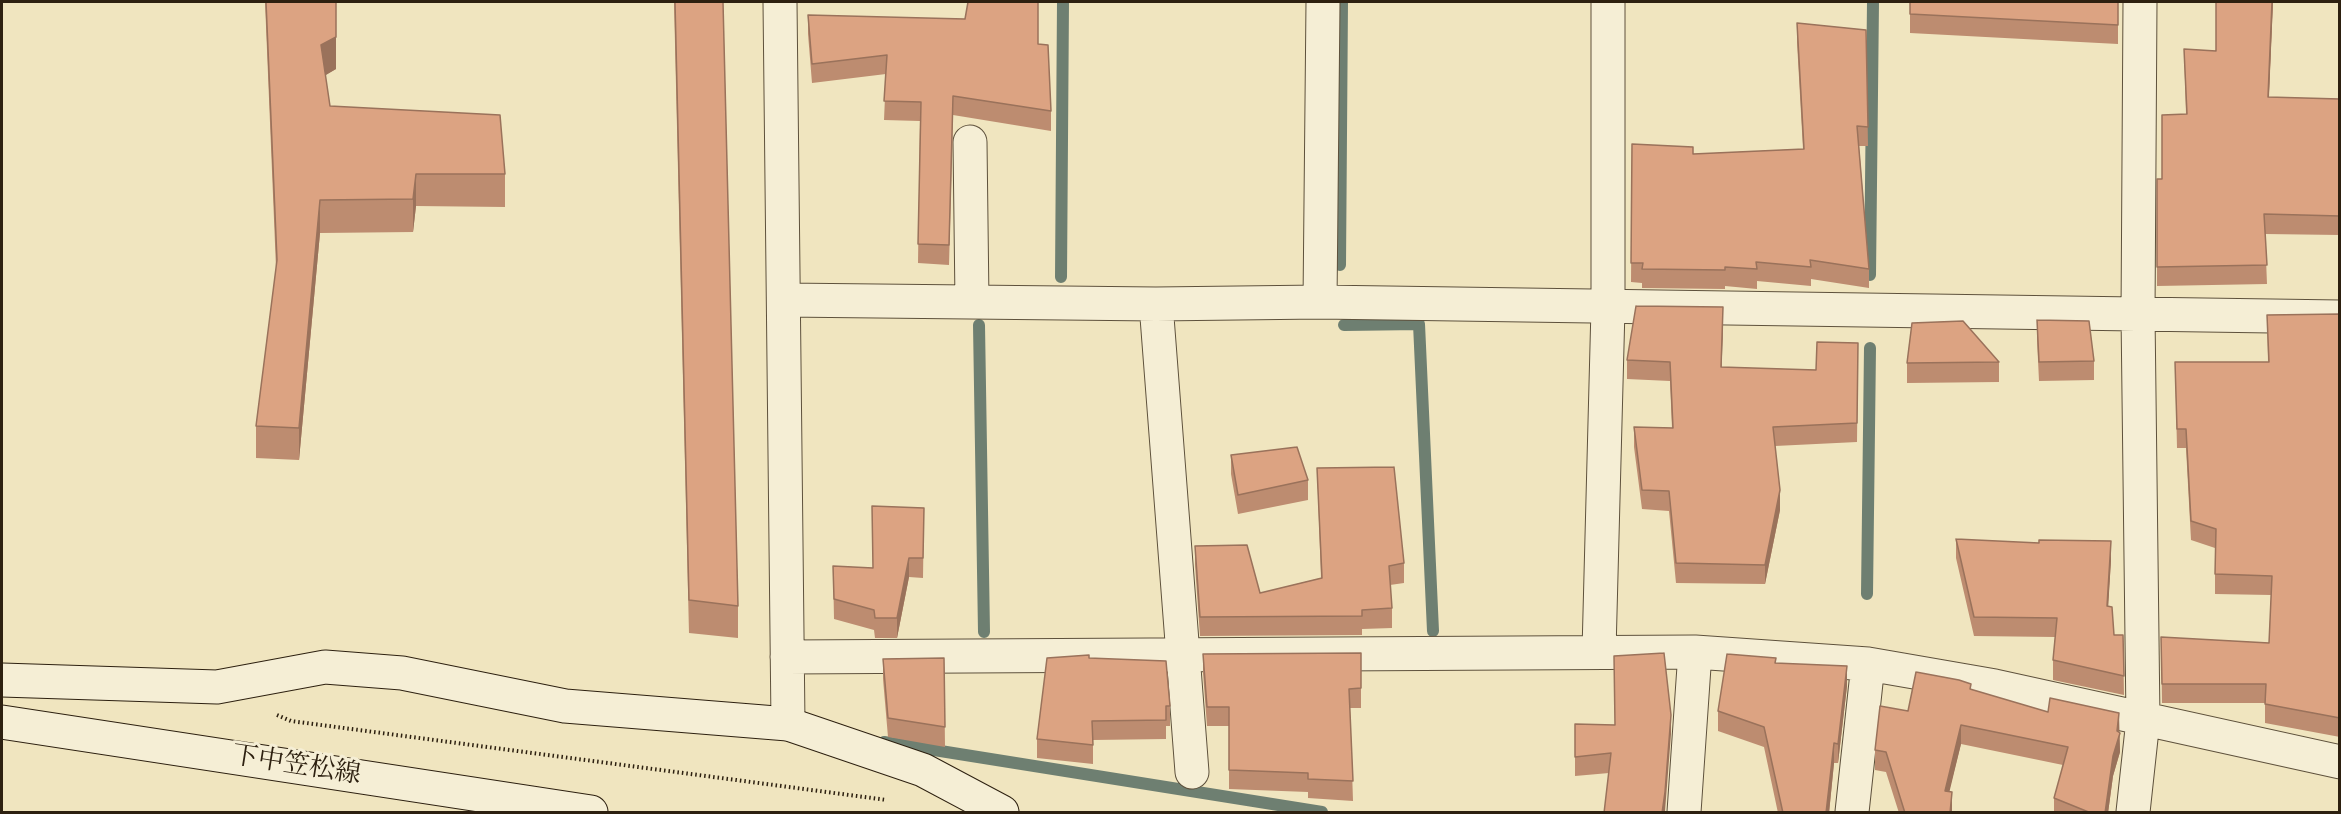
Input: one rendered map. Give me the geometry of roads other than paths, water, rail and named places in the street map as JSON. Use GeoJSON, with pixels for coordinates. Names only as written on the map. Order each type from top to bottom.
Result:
{"type":"FeatureCollection","features":[{"type":"Feature","properties":{"kind":"street"},"geometry":{"type":"LineString","coordinates":[[780,2],[788,724]]}},
{"type":"Feature","properties":{"kind":"street"},"geometry":{"type":"LineString","coordinates":[[1320,302],[1323,2]]}},
{"type":"Feature","properties":{"kind":"street"},"geometry":{"type":"LineString","coordinates":[[1599,651],[1608,308],[1608,2]]}},
{"type":"Feature","properties":{"kind":"street"},"geometry":{"type":"LineString","coordinates":[[2133,813],[2143,720],[2138,314],[2140,2]]}},
{"type":"Feature","properties":{"kind":"street"},"geometry":{"type":"LineString","coordinates":[[970,142],[972,302]]}},
{"type":"Feature","properties":{"kind":"street"},"geometry":{"type":"LineString","coordinates":[[784,300],[1156,304],[1320,302],[2340,317]]}},
{"type":"Feature","properties":{"kind":"street"},"geometry":{"type":"LineString","coordinates":[[1156,304],[1192,772]]}},
{"type":"Feature","properties":{"kind":"street"},"geometry":{"type":"LineString","coordinates":[[788,657],[1695,652],[1868,664],[1995,686],[2340,762]]}},
{"type":"Feature","properties":{"kind":"street"},"geometry":{"type":"LineString","coordinates":[[1684,813],[1695,652]]}},
{"type":"Feature","properties":{"kind":"street"},"geometry":{"type":"LineString","coordinates":[[1852,813],[1868,664]]}},
{"type":"Feature","properties":{"kind":"street"},"geometry":{"type":"LineString","coordinates":[[2,680],[217,687],[325,667],[402,673],[565,706],[788,724],[923,770],[1002,813]]}},
{"type":"Feature","properties":{"kind":"street","name":"下中笠松線"},"geometry":{"type":"LineString","coordinates":[[2,722],[591,813]]}},
{"type":"Feature","properties":{"kind":"waterway"},"geometry":{"type":"LineString","coordinates":[[1061,277],[1063,2]]}},
{"type":"Feature","properties":{"kind":"waterway"},"geometry":{"type":"LineString","coordinates":[[1340,265],[1342,2]]}},
{"type":"Feature","properties":{"kind":"waterway"},"geometry":{"type":"LineString","coordinates":[[1870,275],[1873,2]]}},
{"type":"Feature","properties":{"kind":"waterway"},"geometry":{"type":"LineString","coordinates":[[1344,325],[1419,324],[1433,631]]}},
{"type":"Feature","properties":{"kind":"waterway"},"geometry":{"type":"LineString","coordinates":[[979,325],[984,632]]}},
{"type":"Feature","properties":{"kind":"waterway"},"geometry":{"type":"LineString","coordinates":[[1867,594],[1870,348]]}},
{"type":"Feature","properties":{"kind":"waterway"},"geometry":{"type":"LineString","coordinates":[[884,742],[1322,812]]}}]}
